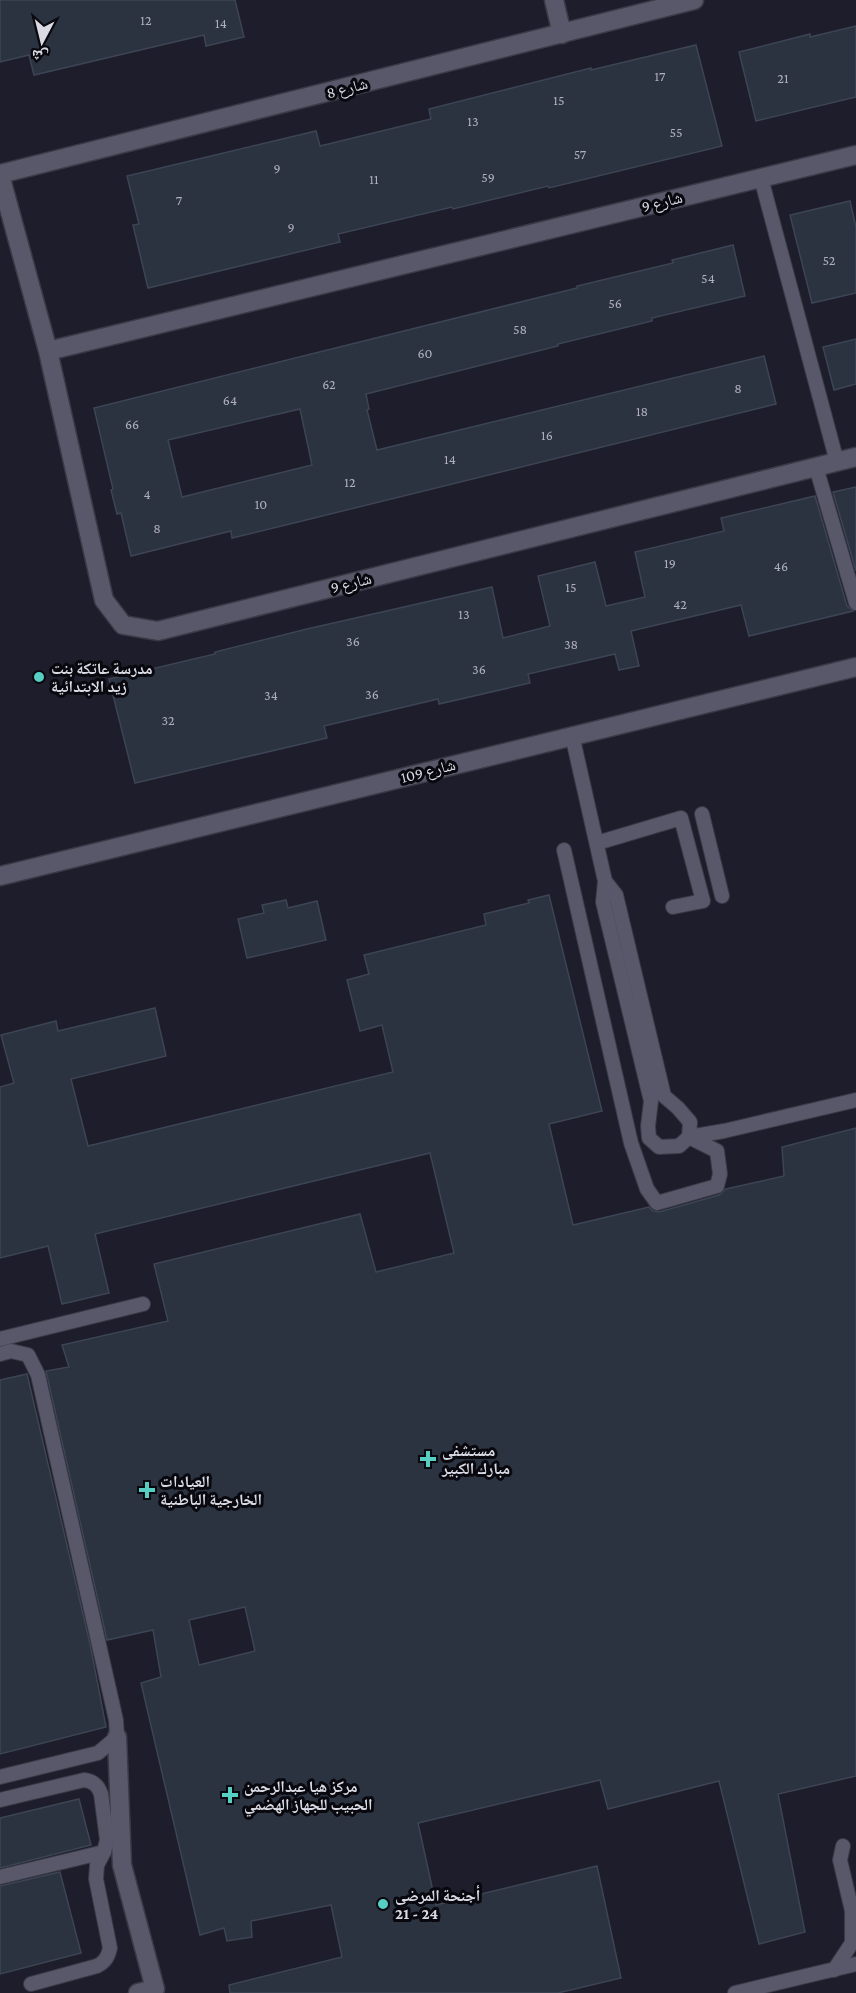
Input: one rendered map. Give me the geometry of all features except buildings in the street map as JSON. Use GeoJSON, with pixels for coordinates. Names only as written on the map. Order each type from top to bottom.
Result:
{"type":"FeatureCollection","features":[{"type":"Feature","properties":{"kind":"street"},"geometry":{"type":"LineString","coordinates":[[554,0],[562,34]]}},
{"type":"Feature","properties":{"kind":"street","name":"شارع 8"},"geometry":{"type":"LineString","coordinates":[[0,175],[694,0]]}},
{"type":"Feature","properties":{"kind":"street","name":"شارع 9"},"geometry":{"type":"LineString","coordinates":[[48,351],[856,155]]}},
{"type":"Feature","properties":{"kind":"street","name":"شارع 9"},"geometry":{"type":"LineString","coordinates":[[0,175],[48,351],[104,600],[123,625],[158,631],[856,457]]}},
{"type":"Feature","properties":{"kind":"street","name":"شارع 109"},"geometry":{"type":"LineString","coordinates":[[0,876],[856,667]]}},
{"type":"Feature","properties":{"kind":"street"},"geometry":{"type":"LineString","coordinates":[[117,1737],[122,1865],[154,1989],[138,1993]]}},
{"type":"Feature","properties":{"kind":"lane"},"geometry":{"type":"LineString","coordinates":[[761,178],[837,462]]}},
{"type":"Feature","properties":{"kind":"lane"},"geometry":{"type":"LineString","coordinates":[[816,467],[856,603]]}},
{"type":"Feature","properties":{"kind":"lane"},"geometry":{"type":"LineString","coordinates":[[573,735],[605,881],[603,903],[651,1101],[649,1138],[659,1147],[679,1146],[689,1137],[856,1100]]}},
{"type":"Feature","properties":{"kind":"lane"},"geometry":{"type":"LineString","coordinates":[[702,814],[722,896]]}},
{"type":"Feature","properties":{"kind":"lane"},"geometry":{"type":"LineString","coordinates":[[597,843],[681,818],[703,901],[673,907]]}},
{"type":"Feature","properties":{"kind":"lane"},"geometry":{"type":"LineString","coordinates":[[564,850],[631,1143],[647,1189],[657,1203],[717,1186],[720,1174],[717,1151],[689,1137]]}},
{"type":"Feature","properties":{"kind":"lane"},"geometry":{"type":"LineString","coordinates":[[605,881],[616,895],[664,1096],[690,1122],[689,1137]]}},
{"type":"Feature","properties":{"kind":"lane"},"geometry":{"type":"LineString","coordinates":[[0,1340],[143,1304]]}},
{"type":"Feature","properties":{"kind":"lane"},"geometry":{"type":"LineString","coordinates":[[0,1354],[11,1351],[28,1354],[38,1375],[116,1720],[117,1737],[98,1753],[0,1777]]}},
{"type":"Feature","properties":{"kind":"lane"},"geometry":{"type":"LineString","coordinates":[[0,1800],[84,1780],[94,1782],[101,1794],[107,1840],[104,1852],[97,1864],[96,1880],[109,1955],[102,1964],[97,1966],[31,1984]]}},
{"type":"Feature","properties":{"kind":"lane"},"geometry":{"type":"LineString","coordinates":[[834,1970],[852,1943],[854,1911],[840,1860],[843,1846]]}},
{"type":"Feature","properties":{"kind":"lane"},"geometry":{"type":"LineString","coordinates":[[0,1877],[104,1852]]}},
{"type":"Feature","properties":{"kind":"lane"},"geometry":{"type":"LineString","coordinates":[[735,1993],[856,1964]]}},
{"type":"Feature","properties":{"kind":"place","name":"مدرسة عاتكة بنت زيد الابتدائية"},"geometry":{"type":"Point","coordinates":[39,677]}},
{"type":"Feature","properties":{"kind":"place","name":"مستشفى مبارك الكبير"},"geometry":{"type":"Point","coordinates":[428,1459]}},
{"type":"Feature","properties":{"kind":"place","name":"العيادات الخارجية الباطنية"},"geometry":{"type":"Point","coordinates":[147,1490]}},
{"type":"Feature","properties":{"kind":"place","name":"مركز هيا عبدالرحمن الحبيب للجهاز الهضمي"},"geometry":{"type":"Point","coordinates":[230,1795]}},
{"type":"Feature","properties":{"kind":"place","name":"أجنحة المرضى 21 - 24"},"geometry":{"type":"Point","coordinates":[383,1904]}}]}
